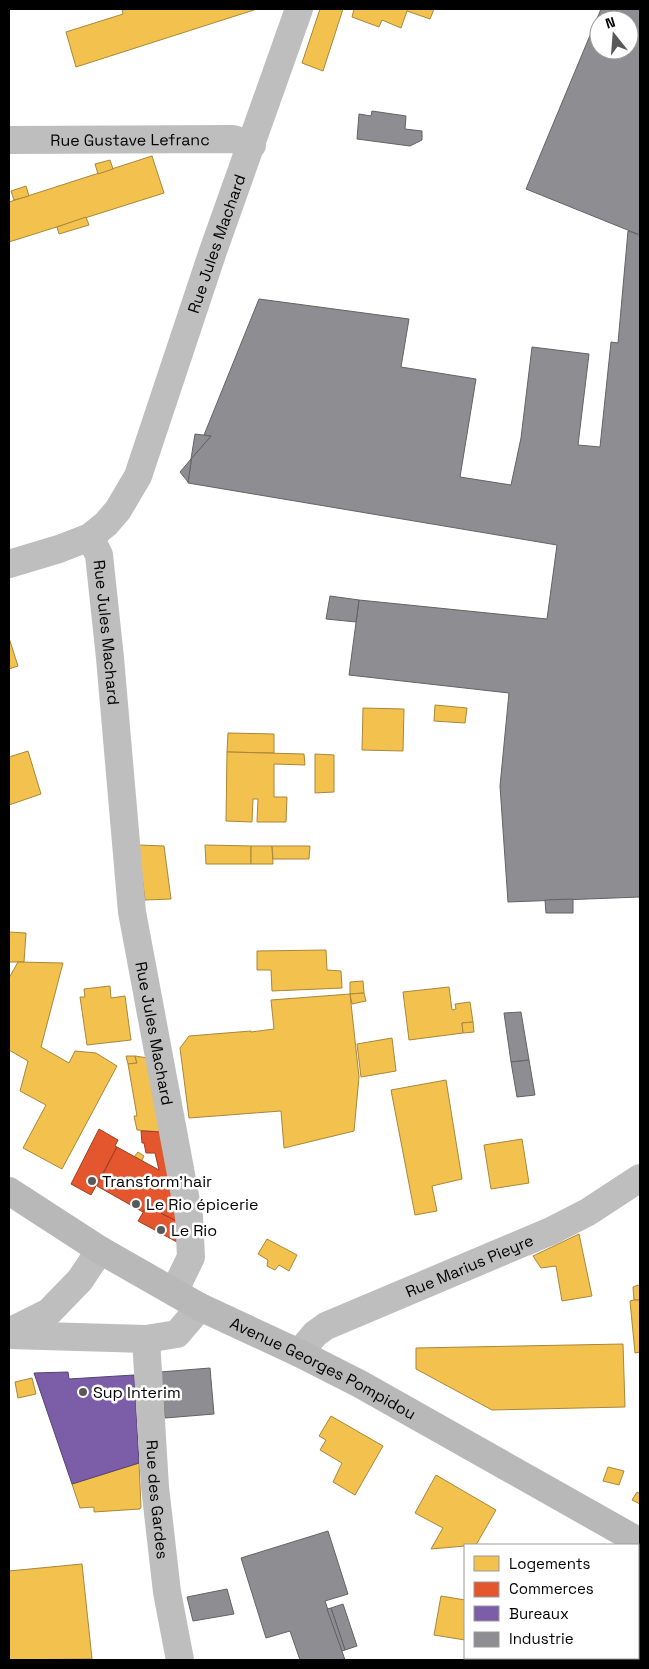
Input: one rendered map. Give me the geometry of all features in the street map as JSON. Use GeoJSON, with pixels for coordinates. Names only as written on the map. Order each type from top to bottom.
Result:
{"type":"FeatureCollection","features":[{"type":"Feature","properties":{"kind":"main road","name":"Avenue Georges Pompidou"},"geometry":{"type":"LineString","coordinates":[[9,1191],[100,1250],[200,1307],[360,1384],[640,1542]]}},
{"type":"Feature","properties":{"kind":"street","name":"Rue Jules Machard"},"geometry":{"type":"LineString","coordinates":[[174,1292],[191,1257],[189,1217],[132,912],[98,555],[90,537],[112,517],[138,476],[209,264],[300,9]]}},
{"type":"Feature","properties":{"kind":"street","name":"Rue Gustave Lefranc"},"geometry":{"type":"LineString","coordinates":[[9,140],[233,139],[252,145]]}},
{"type":"Feature","properties":{"kind":"street"},"geometry":{"type":"LineString","coordinates":[[9,564],[59,549],[90,537]]}},
{"type":"Feature","properties":{"kind":"street","name":"Rue Marius Pieyre"},"geometry":{"type":"LineString","coordinates":[[299,1353],[315,1334],[326,1326],[551,1231],[588,1212],[640,1178]]}},
{"type":"Feature","properties":{"kind":"street"},"geometry":{"type":"LineString","coordinates":[[9,1334],[49,1312],[80,1280],[100,1250]]}},
{"type":"Feature","properties":{"kind":"street"},"geometry":{"type":"LineString","coordinates":[[9,1334],[146,1339],[177,1334],[200,1307]]}},
{"type":"Feature","properties":{"kind":"street","name":"Rue des Gardes"},"geometry":{"type":"LineString","coordinates":[[146,1339],[155,1487],[167,1592],[180,1660]]}},
{"type":"Feature","properties":{"kind":"building: Logements"},"geometry":{"type":"Polygon","coordinates":[[[122,9],[257,9],[76,67],[66,32],[123,14],[122,9]]]}},
{"type":"Feature","properties":{"kind":"building: Logements"},"geometry":{"type":"Polygon","coordinates":[[[320,9],[343,9],[323,71],[302,63],[320,9]]]}},
{"type":"Feature","properties":{"kind":"building: Logements"},"geometry":{"type":"Polygon","coordinates":[[[354,9],[434,9],[430,19],[407,11],[401,28],[382,20],[379,27],[352,17],[354,9]]]}},
{"type":"Feature","properties":{"kind":"building: Logements"},"geometry":{"type":"Polygon","coordinates":[[[152,156],[164,193],[9,242],[9,202],[152,156]]]}},
{"type":"Feature","properties":{"kind":"building: Logements"},"geometry":{"type":"Polygon","coordinates":[[[110,160],[113,169],[98,174],[95,164],[110,160]]]}},
{"type":"Feature","properties":{"kind":"building: Logements"},"geometry":{"type":"Polygon","coordinates":[[[26,186],[29,196],[14,200],[11,191],[26,186]]]}},
{"type":"Feature","properties":{"kind":"building: Logements"},"geometry":{"type":"Polygon","coordinates":[[[86,217],[89,225],[59,234],[57,227],[86,217]]]}},
{"type":"Feature","properties":{"kind":"building: Logements"},"geometry":{"type":"Polygon","coordinates":[[[9,638],[18,666],[9,669],[9,638]]]}},
{"type":"Feature","properties":{"kind":"building: Logements"},"geometry":{"type":"Polygon","coordinates":[[[435,705],[467,708],[465,723],[434,721],[435,705]]]}},
{"type":"Feature","properties":{"kind":"building: Logements"},"geometry":{"type":"Polygon","coordinates":[[[363,708],[404,709],[403,751],[362,750],[363,708]]]}},
{"type":"Feature","properties":{"kind":"building: Logements"},"geometry":{"type":"Polygon","coordinates":[[[228,733],[274,734],[274,753],[227,752],[228,733]]]}},
{"type":"Feature","properties":{"kind":"building: Logements"},"geometry":{"type":"Polygon","coordinates":[[[28,751],[41,794],[9,805],[9,757],[28,751]]]}},
{"type":"Feature","properties":{"kind":"building: Logements"},"geometry":{"type":"Polygon","coordinates":[[[227,752],[304,754],[305,765],[274,764],[274,797],[287,797],[286,822],[257,822],[258,799],[253,799],[252,822],[226,821],[227,752]]]}},
{"type":"Feature","properties":{"kind":"building: Logements"},"geometry":{"type":"Polygon","coordinates":[[[315,754],[334,755],[334,792],[315,793],[315,754]]]}},
{"type":"Feature","properties":{"kind":"building: Logements"},"geometry":{"type":"Polygon","coordinates":[[[138,845],[164,846],[171,899],[145,900],[138,845]]]}},
{"type":"Feature","properties":{"kind":"building: Logements"},"geometry":{"type":"Polygon","coordinates":[[[205,845],[251,846],[251,864],[206,864],[205,845]]]}},
{"type":"Feature","properties":{"kind":"building: Logements"},"geometry":{"type":"Polygon","coordinates":[[[251,846],[272,846],[273,864],[251,864],[251,846]]]}},
{"type":"Feature","properties":{"kind":"building: Logements"},"geometry":{"type":"Polygon","coordinates":[[[272,846],[310,846],[309,859],[273,859],[272,846]]]}},
{"type":"Feature","properties":{"kind":"building: Logements"},"geometry":{"type":"Polygon","coordinates":[[[9,932],[26,933],[24,962],[9,962],[9,932]]]}},
{"type":"Feature","properties":{"kind":"building: Logements"},"geometry":{"type":"Polygon","coordinates":[[[326,950],[327,970],[341,971],[342,988],[272,991],[271,970],[257,970],[257,951],[326,950]]]}},
{"type":"Feature","properties":{"kind":"building: Logements"},"geometry":{"type":"Polygon","coordinates":[[[18,962],[63,963],[41,1047],[69,1063],[75,1051],[96,1053],[117,1066],[62,1169],[23,1148],[46,1105],[20,1091],[28,1061],[9,1050],[9,978],[18,962]]]}},
{"type":"Feature","properties":{"kind":"building: Logements"},"geometry":{"type":"Polygon","coordinates":[[[363,981],[364,993],[350,994],[350,982],[363,981]]]}},
{"type":"Feature","properties":{"kind":"building: Logements"},"geometry":{"type":"Polygon","coordinates":[[[110,986],[111,998],[125,996],[131,1040],[87,1045],[80,997],[85,997],[84,989],[110,986]]]}},
{"type":"Feature","properties":{"kind":"building: Logements"},"geometry":{"type":"Polygon","coordinates":[[[449,987],[452,1010],[456,1009],[455,1004],[470,1002],[473,1022],[462,1023],[463,1033],[409,1040],[403,992],[449,987]]]}},
{"type":"Feature","properties":{"kind":"building: Logements"},"geometry":{"type":"Polygon","coordinates":[[[364,993],[366,1001],[352,1004],[350,994],[364,993]]]}},
{"type":"Feature","properties":{"kind":"building: Logements"},"geometry":{"type":"Polygon","coordinates":[[[350,994],[359,1077],[354,1131],[284,1148],[281,1111],[189,1118],[180,1048],[189,1036],[274,1029],[271,1000],[350,994]]]}},
{"type":"Feature","properties":{"kind":"building: Logements"},"geometry":{"type":"Polygon","coordinates":[[[473,1022],[474,1032],[463,1033],[462,1023],[473,1022]]]}},
{"type":"Feature","properties":{"kind":"building: Logements"},"geometry":{"type":"Polygon","coordinates":[[[392,1038],[396,1071],[361,1077],[357,1044],[392,1038]]]}},
{"type":"Feature","properties":{"kind":"building: Logements"},"geometry":{"type":"Polygon","coordinates":[[[126,1056],[135,1056],[137,1063],[128,1064],[126,1056]]]}},
{"type":"Feature","properties":{"kind":"building: Logements"},"geometry":{"type":"Polygon","coordinates":[[[135,1056],[148,1058],[162,1132],[137,1130],[134,1116],[137,1116],[128,1064],[137,1063],[135,1056]]]}},
{"type":"Feature","properties":{"kind":"building: Logements"},"geometry":{"type":"Polygon","coordinates":[[[446,1080],[462,1179],[432,1186],[437,1211],[415,1215],[391,1090],[446,1080]]]}},
{"type":"Feature","properties":{"kind":"building: Logements"},"geometry":{"type":"Polygon","coordinates":[[[522,1139],[529,1183],[491,1189],[484,1145],[522,1139]]]}},
{"type":"Feature","properties":{"kind":"building: Logements"},"geometry":{"type":"Polygon","coordinates":[[[138,1152],[144,1156],[141,1162],[134,1157],[138,1152]]]}},
{"type":"Feature","properties":{"kind":"building: Logements"},"geometry":{"type":"Polygon","coordinates":[[[579,1234],[592,1296],[562,1301],[556,1266],[541,1268],[533,1256],[579,1234]]]}},
{"type":"Feature","properties":{"kind":"building: Logements"},"geometry":{"type":"Polygon","coordinates":[[[267,1239],[297,1255],[289,1271],[279,1265],[275,1270],[267,1266],[268,1260],[258,1254],[267,1239]]]}},
{"type":"Feature","properties":{"kind":"building: Logements"},"geometry":{"type":"Polygon","coordinates":[[[640,1286],[640,1300],[634,1300],[633,1287],[640,1286]]]}},
{"type":"Feature","properties":{"kind":"building: Logements"},"geometry":{"type":"Polygon","coordinates":[[[640,1300],[640,1352],[635,1353],[630,1301],[640,1300]]]}},
{"type":"Feature","properties":{"kind":"building: Logements"},"geometry":{"type":"Polygon","coordinates":[[[623,1344],[625,1407],[492,1410],[416,1369],[416,1348],[623,1344]]]}},
{"type":"Feature","properties":{"kind":"building: Logements"},"geometry":{"type":"Polygon","coordinates":[[[32,1378],[36,1394],[18,1398],[15,1382],[32,1378]]]}},
{"type":"Feature","properties":{"kind":"building: Logements"},"geometry":{"type":"Polygon","coordinates":[[[331,1416],[383,1446],[355,1495],[333,1482],[342,1463],[320,1450],[326,1440],[319,1436],[331,1416]]]}},
{"type":"Feature","properties":{"kind":"building: Logements"},"geometry":{"type":"Polygon","coordinates":[[[139,1463],[140,1509],[94,1512],[94,1507],[80,1508],[72,1484],[139,1463]]]}},
{"type":"Feature","properties":{"kind":"building: Logements"},"geometry":{"type":"Polygon","coordinates":[[[608,1467],[624,1471],[619,1485],[603,1481],[608,1467]]]}},
{"type":"Feature","properties":{"kind":"building: Logements"},"geometry":{"type":"Polygon","coordinates":[[[436,1475],[496,1510],[477,1544],[431,1549],[443,1528],[415,1513],[436,1475]]]}},
{"type":"Feature","properties":{"kind":"building: Logements"},"geometry":{"type":"Polygon","coordinates":[[[637,1492],[640,1494],[640,1504],[632,1500],[637,1492]]]}},
{"type":"Feature","properties":{"kind":"building: Logements"},"geometry":{"type":"Polygon","coordinates":[[[82,1564],[92,1659],[9,1660],[9,1571],[82,1564]]]}},
{"type":"Feature","properties":{"kind":"building: Logements"},"geometry":{"type":"Polygon","coordinates":[[[441,1596],[464,1600],[464,1640],[434,1635],[441,1596]]]}},
{"type":"Feature","properties":{"kind":"building: Logements"},"geometry":{"type":"Polygon","coordinates":[[[639,1612],[640,1659],[622,1660],[639,1659],[639,1612]]]}},
{"type":"Feature","properties":{"kind":"building: Commerces"},"geometry":{"type":"Polygon","coordinates":[[[99,1129],[118,1140],[115,1146],[117,1147],[91,1195],[71,1184],[99,1129]]]}},
{"type":"Feature","properties":{"kind":"building: Commerces"},"geometry":{"type":"Polygon","coordinates":[[[141,1131],[162,1132],[180,1223],[147,1206],[143,1212],[97,1186],[117,1147],[159,1170],[155,1153],[146,1153],[144,1143],[142,1143],[141,1131]]]}},
{"type":"Feature","properties":{"kind":"building: Commerces"},"geometry":{"type":"Polygon","coordinates":[[[147,1206],[180,1223],[177,1242],[138,1221],[147,1206]]]}},
{"type":"Feature","properties":{"kind":"building: Bureaux"},"geometry":{"type":"Polygon","coordinates":[[[68,1372],[69,1379],[134,1375],[139,1463],[72,1484],[34,1373],[68,1372]]]}},
{"type":"Feature","properties":{"kind":"building: Industrie"},"geometry":{"type":"Polygon","coordinates":[[[601,9],[640,9],[640,235],[526,189],[589,38],[589,60],[639,60],[639,10],[601,9]]]}},
{"type":"Feature","properties":{"kind":"building: Industrie"},"geometry":{"type":"Polygon","coordinates":[[[372,111],[406,116],[405,129],[422,131],[422,140],[410,146],[357,139],[359,114],[371,116],[372,111]]]}},
{"type":"Feature","properties":{"kind":"building: Industrie"},"geometry":{"type":"Polygon","coordinates":[[[628,231],[640,235],[640,897],[508,902],[500,786],[509,693],[349,675],[359,600],[547,619],[557,545],[188,483],[191,459],[211,436],[204,435],[259,299],[409,319],[401,367],[476,379],[460,477],[511,485],[521,438],[532,347],[589,354],[578,445],[600,447],[611,342],[618,343],[628,231]]]}},
{"type":"Feature","properties":{"kind":"building: Industrie"},"geometry":{"type":"Polygon","coordinates":[[[195,434],[211,436],[191,459],[195,434]]]}},
{"type":"Feature","properties":{"kind":"building: Industrie"},"geometry":{"type":"Polygon","coordinates":[[[191,459],[191,462],[188,482],[180,472],[191,459]]]}},
{"type":"Feature","properties":{"kind":"building: Industrie"},"geometry":{"type":"Polygon","coordinates":[[[330,596],[359,600],[356,622],[326,619],[330,596]]]}},
{"type":"Feature","properties":{"kind":"building: Industrie"},"geometry":{"type":"Polygon","coordinates":[[[573,899],[573,913],[546,913],[545,900],[573,899]]]}},
{"type":"Feature","properties":{"kind":"building: Industrie"},"geometry":{"type":"Polygon","coordinates":[[[521,1012],[529,1060],[511,1062],[504,1013],[521,1012]]]}},
{"type":"Feature","properties":{"kind":"building: Industrie"},"geometry":{"type":"Polygon","coordinates":[[[529,1060],[535,1095],[517,1097],[511,1062],[529,1060]]]}},
{"type":"Feature","properties":{"kind":"building: Industrie"},"geometry":{"type":"Polygon","coordinates":[[[210,1368],[214,1414],[165,1418],[160,1372],[210,1368]]]}},
{"type":"Feature","properties":{"kind":"building: Industrie"},"geometry":{"type":"Polygon","coordinates":[[[328,1531],[348,1594],[325,1601],[345,1660],[300,1660],[290,1631],[266,1638],[241,1558],[328,1531]]]}},
{"type":"Feature","properties":{"kind":"building: Industrie"},"geometry":{"type":"Polygon","coordinates":[[[227,1589],[234,1614],[193,1621],[187,1597],[227,1589]]]}},
{"type":"Feature","properties":{"kind":"building: Industrie"},"geometry":{"type":"Polygon","coordinates":[[[343,1604],[357,1646],[345,1650],[331,1608],[343,1604]]]}},
{"type":"Feature","properties":{"kind":"building: Industrie"},"geometry":{"type":"Polygon","coordinates":[[[331,1608],[345,1650],[342,1651],[327,1609],[331,1608]]]}},
{"type":"Feature","properties":{"kind":"place","name":"Transform'hair"},"geometry":{"type":"Point","coordinates":[92,1181]}},
{"type":"Feature","properties":{"kind":"place","name":"Le Rio épicerie"},"geometry":{"type":"Point","coordinates":[136,1204]}},
{"type":"Feature","properties":{"kind":"place","name":"Le Rio"},"geometry":{"type":"Point","coordinates":[161,1230]}},
{"type":"Feature","properties":{"kind":"place","name":"Sup Interim"},"geometry":{"type":"Point","coordinates":[83,1392]}}]}
